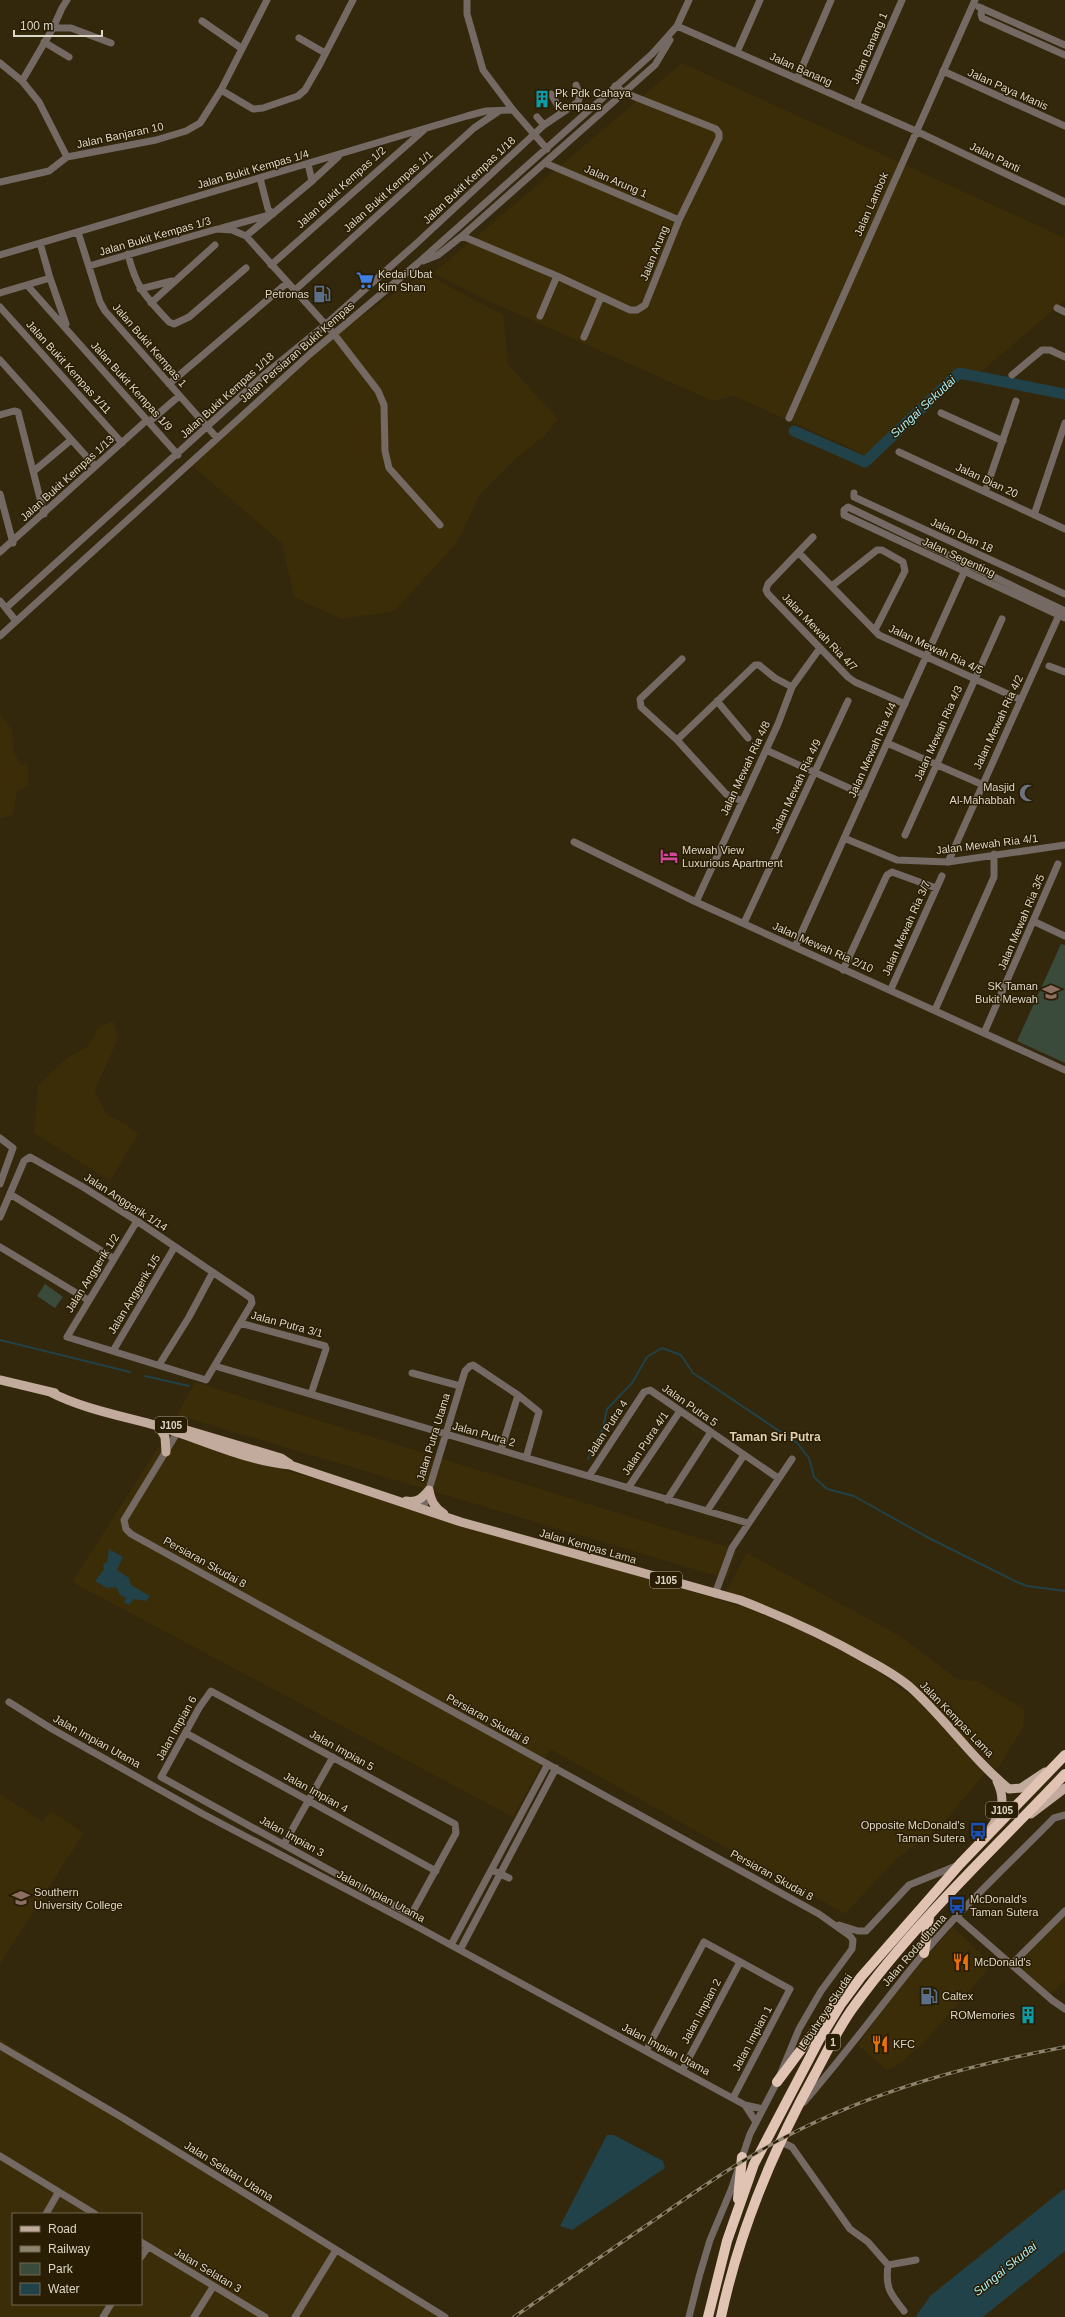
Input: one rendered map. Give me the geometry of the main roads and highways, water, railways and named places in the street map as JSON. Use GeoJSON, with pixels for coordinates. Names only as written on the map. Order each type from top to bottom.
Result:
{"type":"FeatureCollection","features":[{"type":"Feature","properties":{"kind":"highway","name":"Lebuhraya Skudai"},"geometry":{"type":"LineString","coordinates":[[708,2317],[717,2279],[738,2209],[764,2143],[819,2040],[861,1977],[960,1864],[1065,1755]]}},
{"type":"Feature","properties":{"kind":"highway","name":"Lebuhraya Skudai"},"geometry":{"type":"LineString","coordinates":[[721,2317],[728,2282],[746,2227],[780,2141],[793,2114],[854,2006],[884,1966],[1065,1774]]}},
{"type":"Feature","properties":{"kind":"highway"},"geometry":{"type":"LineString","coordinates":[[924,1953],[929,1917]]}},
{"type":"Feature","properties":{"kind":"highway"},"geometry":{"type":"LineString","coordinates":[[777,2082],[788,2070],[836,2001],[861,1977]]}},
{"type":"Feature","properties":{"kind":"highway"},"geometry":{"type":"LineString","coordinates":[[738,2209],[742,2157]]}},
{"type":"Feature","properties":{"kind":"main road","name":"Jalan Kempas Lama"},"geometry":{"type":"LineString","coordinates":[[0,1380],[50,1392],[179,1431],[281,1458],[290,1465],[461,1522],[740,1600],[784,1617],[841,1644],[908,1685],[934,1709],[996,1778],[1009,1789],[1017,1789],[1053,1768]]}},
{"type":"Feature","properties":{"kind":"main road","name":"Jalan Kempas Lama"},"geometry":{"type":"LineString","coordinates":[[50,1392],[84,1405],[159,1427],[179,1431]]}},
{"type":"Feature","properties":{"kind":"main road"},"geometry":{"type":"LineString","coordinates":[[159,1427],[165,1437],[166,1452]]}},
{"type":"Feature","properties":{"kind":"main road"},"geometry":{"type":"LineString","coordinates":[[372,1492],[411,1502],[422,1498],[429,1490],[430,1500],[435,1507],[461,1522]]}},
{"type":"Feature","properties":{"kind":"main road","name":"Jalan Kempas Lama"},"geometry":{"type":"LineString","coordinates":[[984,1839],[1002,1810],[1002,1791],[996,1778]]}},
{"type":"Feature","properties":{"kind":"main road"},"geometry":{"type":"LineString","coordinates":[[1015,1826],[1065,1788]]}},
{"type":"Feature","properties":{"kind":"water"},"geometry":{"type":"Polygon","coordinates":[[[109,1549],[123,1557],[117,1570],[129,1578],[131,1585],[150,1596],[146,1601],[134,1599],[129,1605],[124,1602],[126,1598],[119,1594],[118,1589],[114,1587],[107,1588],[95,1581],[104,1569],[103,1564],[107,1562],[109,1549]]]}},
{"type":"Feature","properties":{"kind":"water"},"geometry":{"type":"Polygon","coordinates":[[[607,2135],[614,2135],[663,2161],[665,2168],[572,2230],[560,2226],[607,2135]]]}},
{"type":"Feature","properties":{"kind":"water","name":"Sungai Skudai"},"geometry":{"type":"Polygon","coordinates":[[[1065,2195],[1065,2244],[974,2317],[922,2317],[935,2299],[1065,2195]]]}},
{"type":"Feature","properties":{"kind":"waterway","name":"Sungai Sekudai"},"geometry":{"type":"LineString","coordinates":[[794,431],[865,462],[959,373],[1065,394]]}},
{"type":"Feature","properties":{"kind":"waterway"},"geometry":{"type":"LineString","coordinates":[[0,1340],[130,1372]]}},
{"type":"Feature","properties":{"kind":"waterway"},"geometry":{"type":"LineString","coordinates":[[588,1459],[603,1428],[607,1409],[632,1383],[647,1357],[662,1348],[681,1355],[693,1373],[797,1443],[809,1458],[814,1477],[827,1489],[854,1496],[925,1536],[1019,1583],[1027,1586],[1065,1591]]}},
{"type":"Feature","properties":{"kind":"waterway"},"geometry":{"type":"LineString","coordinates":[[145,1376],[189,1386]]}},
{"type":"Feature","properties":{"kind":"waterway"},"geometry":{"type":"LineString","coordinates":[[922,2317],[935,2299],[1065,2195]]}},
{"type":"Feature","properties":{"kind":"waterway"},"geometry":{"type":"LineString","coordinates":[[974,2317],[1065,2244]]}},
{"type":"Feature","properties":{"kind":"railway"},"geometry":{"type":"LineString","coordinates":[[514,2317],[718,2177],[789,2135],[855,2105],[924,2081],[994,2062],[1065,2047]]}},
{"type":"Feature","properties":{"kind":"place","name":"Pk Pdk Cahaya Kempaas"},"geometry":{"type":"Point","coordinates":[542,99]}},
{"type":"Feature","properties":{"kind":"place","name":"Kedai Ubat Kim Shan"},"geometry":{"type":"Point","coordinates":[365,280]}},
{"type":"Feature","properties":{"kind":"place","name":"Petronas"},"geometry":{"type":"Point","coordinates":[322,294]}},
{"type":"Feature","properties":{"kind":"place","name":"Masjid Al-Mahabbah"},"geometry":{"type":"Point","coordinates":[1028,793]}},
{"type":"Feature","properties":{"kind":"place","name":"Mewah View Luxurious Apartment"},"geometry":{"type":"Point","coordinates":[669,856]}},
{"type":"Feature","properties":{"kind":"place","name":"SK Taman Bukit Mewah"},"geometry":{"type":"Point","coordinates":[1051,992]}},
{"type":"Feature","properties":{"kind":"place","name":"Opposite McDonald's Taman Sutera"},"geometry":{"type":"Point","coordinates":[978,1831]}},
{"type":"Feature","properties":{"kind":"place","name":"Southern University College"},"geometry":{"type":"Point","coordinates":[21,1898]}},
{"type":"Feature","properties":{"kind":"place","name":"McDonald's Taman Sutera"},"geometry":{"type":"Point","coordinates":[957,1905]}},
{"type":"Feature","properties":{"kind":"place","name":"McDonald's"},"geometry":{"type":"Point","coordinates":[961,1962]}},
{"type":"Feature","properties":{"kind":"place","name":"Caltex"},"geometry":{"type":"Point","coordinates":[929,1996]}},
{"type":"Feature","properties":{"kind":"place","name":"ROMemories"},"geometry":{"type":"Point","coordinates":[1028,2015]}},
{"type":"Feature","properties":{"kind":"place","name":"KFC"},"geometry":{"type":"Point","coordinates":[880,2044]}},
{"type":"Feature","properties":{"kind":"district","name":"Taman Sri Putra"},"geometry":{"type":"Point","coordinates":[775,1437]}}]}
